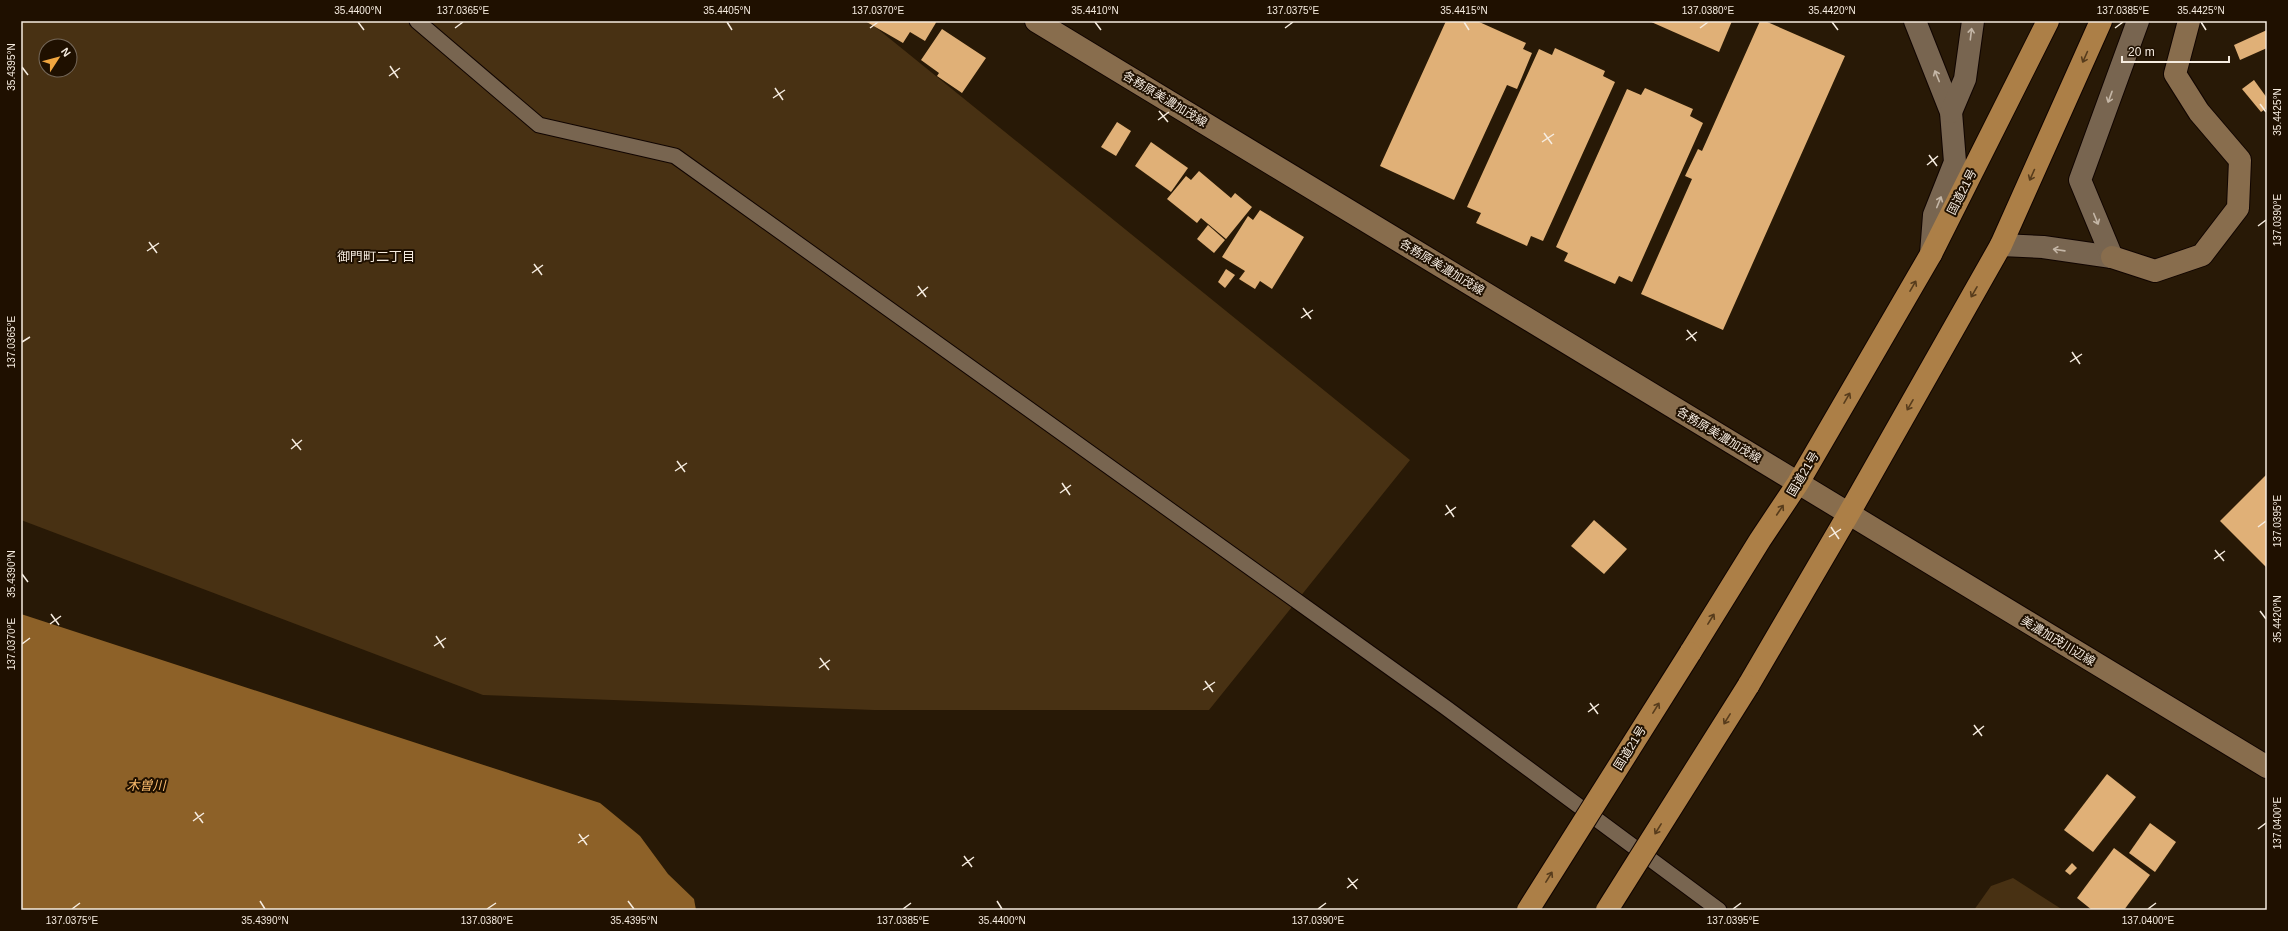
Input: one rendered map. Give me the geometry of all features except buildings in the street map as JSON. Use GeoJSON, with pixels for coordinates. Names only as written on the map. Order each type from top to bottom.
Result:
{"type":"FeatureCollection","features":[{"type":"Feature","properties":{"kind":"highway","name":"国道21号"},"geometry":{"type":"LineString","coordinates":[[1528,910],[1760,540],[1798,483],[1931,254],[2048,21]]}},
{"type":"Feature","properties":{"kind":"highway"},"geometry":{"type":"LineString","coordinates":[[1607,910],[1748,686],[1848,515],[2001,245],[2101,21]]}},
{"type":"Feature","properties":{"kind":"main road","name":"各務原美濃加茂線"},"geometry":{"type":"LineString","coordinates":[[1036,21],[1798,483],[1848,515]]}},
{"type":"Feature","properties":{"kind":"main road"},"geometry":{"type":"LineString","coordinates":[[2112,257],[2155,271],[2202,255],[2238,208],[2240,160],[2199,112],[2175,74],[2189,21]]}},
{"type":"Feature","properties":{"kind":"main road","name":"美濃加茂川辺線"},"geometry":{"type":"LineString","coordinates":[[1848,515],[2267,767]]}},
{"type":"Feature","properties":{"kind":"street"},"geometry":{"type":"LineString","coordinates":[[1915,21],[1951,112],[1955,162],[1934,215],[1931,254]]}},
{"type":"Feature","properties":{"kind":"street"},"geometry":{"type":"LineString","coordinates":[[1951,112],[1965,79],[1973,21]]}},
{"type":"Feature","properties":{"kind":"street"},"geometry":{"type":"LineString","coordinates":[[2112,257],[2080,180],[2138,21]]}},
{"type":"Feature","properties":{"kind":"street"},"geometry":{"type":"LineString","coordinates":[[2001,245],[2043,247],[2112,257]]}},
{"type":"Feature","properties":{"kind":"lane"},"geometry":{"type":"LineString","coordinates":[[417,21],[539,125],[675,156],[1438,702],[1719,910]]}},
{"type":"Feature","properties":{"kind":"shaded area"},"geometry":{"type":"Polygon","coordinates":[[[21,21],[868,21],[1410,460],[1209,710],[874,710],[483,695],[21,520],[21,21]]]}},
{"type":"Feature","properties":{"kind":"shaded area"},"geometry":{"type":"Polygon","coordinates":[[[2013,878],[2063,910],[1974,910],[1991,886],[2013,878]]]}},
{"type":"Feature","properties":{"kind":"water","name":"木曽川"},"geometry":{"type":"Polygon","coordinates":[[[21,614],[600,803],[640,836],[668,874],[694,899],[696,910],[21,910],[21,614]]]}},
{"type":"Feature","properties":{"kind":"district","name":"御門町二丁目"},"geometry":{"type":"Point","coordinates":[376,256]}}]}
